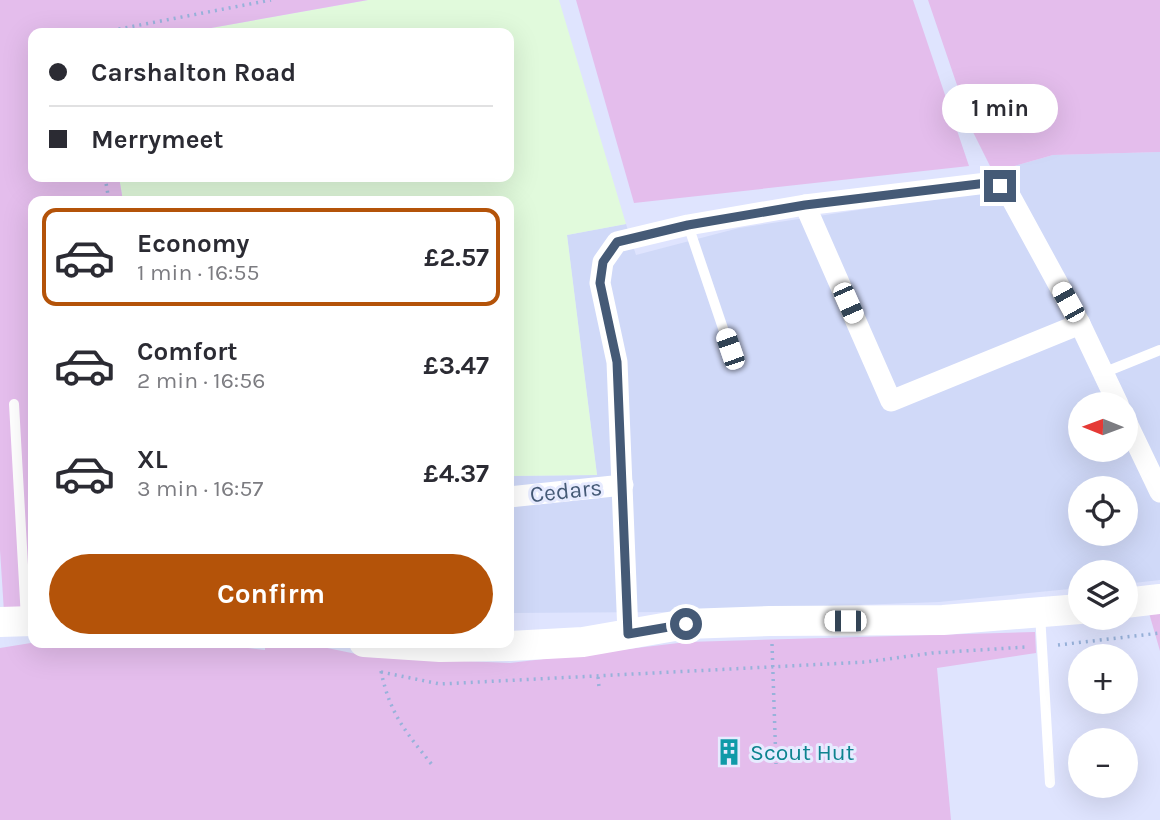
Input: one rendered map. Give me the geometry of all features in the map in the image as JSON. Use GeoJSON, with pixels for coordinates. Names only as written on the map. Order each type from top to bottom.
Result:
{"type":"FeatureCollection","features":[{"type":"Feature","properties":{"kind":"main road"},"geometry":{"type":"LineString","coordinates":[[1138,602],[1160,599]]}},
{"type":"Feature","properties":{"kind":"main road"},"geometry":{"type":"LineString","coordinates":[[514,646],[583,642],[686,624],[943,620],[1068,610]]}},
{"type":"Feature","properties":{"kind":"street"},"geometry":{"type":"LineString","coordinates":[[628,634],[617,362],[600,283],[603,262],[617,242],[688,225],[805,205],[987,183],[1000,186],[1009,194],[1080,324],[1112,392]]}},
{"type":"Feature","properties":{"kind":"street"},"geometry":{"type":"LineString","coordinates":[[805,205],[886,407],[1080,324]]}},
{"type":"Feature","properties":{"kind":"street"},"geometry":{"type":"LineString","coordinates":[[1138,446],[1160,492]]}},
{"type":"Feature","properties":{"kind":"street","name":"Cedars"},"geometry":{"type":"LineString","coordinates":[[514,496],[623,485]]}},
{"type":"Feature","properties":{"kind":"lane"},"geometry":{"type":"LineString","coordinates":[[688,225],[730,349]]}},
{"type":"Feature","properties":{"kind":"lane"},"geometry":{"type":"LineString","coordinates":[[1103,373],[1160,349]]}},
{"type":"Feature","properties":{"kind":"lane"},"geometry":{"type":"LineString","coordinates":[[15,404],[20,622]]}},
{"type":"Feature","properties":{"kind":"lane"},"geometry":{"type":"LineString","coordinates":[[1040,614],[1050,783]]}},
{"type":"Feature","properties":{"kind":"path"},"geometry":{"type":"LineString","coordinates":[[124,28],[271,0]]}},
{"type":"Feature","properties":{"kind":"path"},"geometry":{"type":"LineString","coordinates":[[771,621],[776,764]]}},
{"type":"Feature","properties":{"kind":"path"},"geometry":{"type":"LineString","coordinates":[[433,766],[402,728],[389,703],[382,672],[440,684],[598,677],[866,662],[932,653],[1043,646],[1160,633]]}},
{"type":"Feature","properties":{"kind":"path"},"geometry":{"type":"LineString","coordinates":[[598,677],[599,687]]}},
{"type":"Feature","properties":{"kind":"shaded area"},"geometry":{"type":"Polygon","coordinates":[[[0,0],[368,0],[211,28],[28,28],[28,182],[120,182],[122,196],[28,196],[28,610],[4,612],[0,550],[0,0]]]}},
{"type":"Feature","properties":{"kind":"shaded area"},"geometry":{"type":"Polygon","coordinates":[[[368,0],[559,0],[626,224],[567,235],[597,475],[514,476],[514,196],[122,196],[120,182],[514,182],[514,28],[211,28],[368,0]]]}},
{"type":"Feature","properties":{"kind":"shaded area"},"geometry":{"type":"Polygon","coordinates":[[[576,0],[913,0],[969,166],[634,203],[576,0]]]}},
{"type":"Feature","properties":{"kind":"shaded area"},"geometry":{"type":"Polygon","coordinates":[[[928,0],[1160,0],[1160,152],[1053,155],[993,172],[973,132],[928,0]]]}},
{"type":"Feature","properties":{"kind":"shaded area"},"geometry":{"type":"Polygon","coordinates":[[[1160,152],[1160,580],[1138,583],[1138,560],[1068,560],[1068,589],[939,602],[666,612],[514,613],[514,476],[597,475],[567,235],[626,224],[636,255],[739,228],[978,192],[993,172],[1053,155],[1160,152]]]}},
{"type":"Feature","properties":{"kind":"shaded area"},"geometry":{"type":"Polygon","coordinates":[[[1160,612],[1160,651],[1149,613],[1160,612]]]}},
{"type":"Feature","properties":{"kind":"shaded area"},"geometry":{"type":"Polygon","coordinates":[[[1035,632],[1036,653],[937,668],[951,820],[0,820],[0,648],[28,643],[28,648],[327,648],[371,657],[510,663],[687,642],[1035,632]]]}},
{"type":"Feature","properties":{"kind":"place","name":"Scout Hut"},"geometry":{"type":"Point","coordinates":[729,752]}},
{"type":"Feature","properties":{"kind":"route"},"geometry":{"type":"LineString","coordinates":[[686,624],[628,634],[617,362],[600,283],[603,262],[617,242],[688,225],[805,205],[987,183],[1000,186]]}}]}
